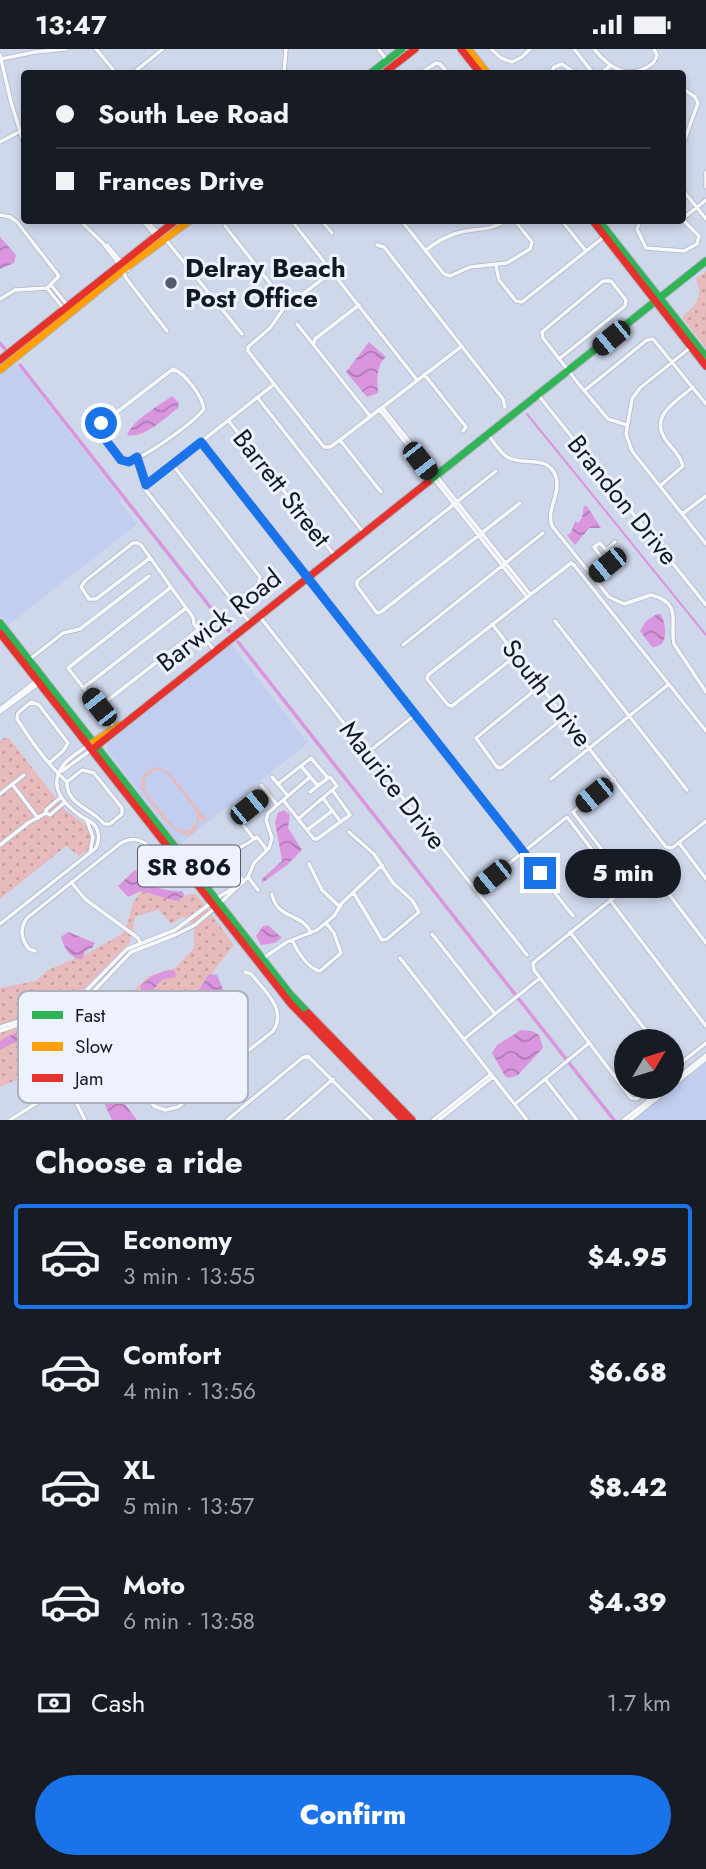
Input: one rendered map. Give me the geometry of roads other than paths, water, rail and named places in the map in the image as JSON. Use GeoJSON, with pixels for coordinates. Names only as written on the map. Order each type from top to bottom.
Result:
{"type":"FeatureCollection","features":[{"type":"Feature","properties":{"kind":"main road"},"geometry":{"type":"LineString","coordinates":[[375,70],[402,49]]}},
{"type":"Feature","properties":{"kind":"main road"},"geometry":{"type":"LineString","coordinates":[[388,70],[415,49]]}},
{"type":"Feature","properties":{"kind":"main road"},"geometry":{"type":"LineString","coordinates":[[461,49],[478,70]]}},
{"type":"Feature","properties":{"kind":"main road"},"geometry":{"type":"LineString","coordinates":[[468,49],[485,70]]}},
{"type":"Feature","properties":{"kind":"main road"},"geometry":{"type":"LineString","coordinates":[[0,360],[124,267],[172,224]]}},
{"type":"Feature","properties":{"kind":"main road"},"geometry":{"type":"LineString","coordinates":[[159,236],[183,224]]}},
{"type":"Feature","properties":{"kind":"main road"},"geometry":{"type":"LineString","coordinates":[[595,224],[706,358]]}},
{"type":"Feature","properties":{"kind":"main road"},"geometry":{"type":"LineString","coordinates":[[601,224],[706,366]]}},
{"type":"Feature","properties":{"kind":"main road","name":"Barwick Road"},"geometry":{"type":"LineString","coordinates":[[92,746],[540,396],[706,261]]}},
{"type":"Feature","properties":{"kind":"main road"},"geometry":{"type":"LineString","coordinates":[[0,370],[68,310]]}},
{"type":"Feature","properties":{"kind":"main road","name":"SR 806"},"geometry":{"type":"LineString","coordinates":[[0,624],[260,960],[403,1120]]}},
{"type":"Feature","properties":{"kind":"main road"},"geometry":{"type":"LineString","coordinates":[[0,633],[15,654],[27,662]]}},
{"type":"Feature","properties":{"kind":"main road","name":"SR 806"},"geometry":{"type":"LineString","coordinates":[[27,662],[37,682],[92,746]]}},
{"type":"Feature","properties":{"kind":"main road","name":"SR 806"},"geometry":{"type":"LineString","coordinates":[[354,1066],[412,1120]]}},
{"type":"Feature","properties":{"kind":"street"},"geometry":{"type":"LineString","coordinates":[[21,137],[1,57],[66,49]]}},
{"type":"Feature","properties":{"kind":"street"},"geometry":{"type":"LineString","coordinates":[[96,49],[114,70]]}},
{"type":"Feature","properties":{"kind":"street"},"geometry":{"type":"LineString","coordinates":[[137,70],[163,49]]}},
{"type":"Feature","properties":{"kind":"street"},"geometry":{"type":"LineString","coordinates":[[284,70],[286,49]]}},
{"type":"Feature","properties":{"kind":"street"},"geometry":{"type":"LineString","coordinates":[[378,49],[387,61]]}},
{"type":"Feature","properties":{"kind":"street"},"geometry":{"type":"LineString","coordinates":[[491,49],[510,62],[522,57],[530,49]]}},
{"type":"Feature","properties":{"kind":"street"},"geometry":{"type":"LineString","coordinates":[[574,49],[591,70]]}},
{"type":"Feature","properties":{"kind":"street"},"geometry":{"type":"LineString","coordinates":[[594,49],[611,65],[622,70]]}},
{"type":"Feature","properties":{"kind":"street"},"geometry":{"type":"LineString","coordinates":[[640,70],[656,61],[654,49]]}},
{"type":"Feature","properties":{"kind":"street"},"geometry":{"type":"LineString","coordinates":[[425,70],[434,64],[440,64],[445,70]]}},
{"type":"Feature","properties":{"kind":"street"},"geometry":{"type":"LineString","coordinates":[[553,70],[562,64],[571,70]]}},
{"type":"Feature","properties":{"kind":"street"},"geometry":{"type":"LineString","coordinates":[[605,70],[611,65]]}},
{"type":"Feature","properties":{"kind":"street"},"geometry":{"type":"LineString","coordinates":[[686,91],[698,103],[686,136]]}},
{"type":"Feature","properties":{"kind":"street"},"geometry":{"type":"LineString","coordinates":[[0,142],[19,132]]}},
{"type":"Feature","properties":{"kind":"street"},"geometry":{"type":"LineString","coordinates":[[706,172],[706,187]]}},
{"type":"Feature","properties":{"kind":"street"},"geometry":{"type":"LineString","coordinates":[[686,194],[706,219]]}},
{"type":"Feature","properties":{"kind":"street"},"geometry":{"type":"LineString","coordinates":[[686,216],[706,200]]}},
{"type":"Feature","properties":{"kind":"street"},"geometry":{"type":"LineString","coordinates":[[0,215],[17,222],[58,273],[57,280],[49,286],[15,290],[0,299]]}},
{"type":"Feature","properties":{"kind":"street"},"geometry":{"type":"LineString","coordinates":[[639,224],[637,229],[646,248],[686,250],[697,244],[699,236],[686,223]]}},
{"type":"Feature","properties":{"kind":"street"},"geometry":{"type":"LineString","coordinates":[[84,224],[124,267],[126,278],[167,331]]}},
{"type":"Feature","properties":{"kind":"street"},"geometry":{"type":"LineString","coordinates":[[149,224],[242,334]]}},
{"type":"Feature","properties":{"kind":"street"},"geometry":{"type":"LineString","coordinates":[[294,224],[417,380]]}},
{"type":"Feature","properties":{"kind":"street"},"geometry":{"type":"LineString","coordinates":[[325,224],[332,233]]}},
{"type":"Feature","properties":{"kind":"street"},"geometry":{"type":"LineString","coordinates":[[405,224],[448,276],[470,267],[496,266],[513,261],[532,246],[532,242],[517,224]]}},
{"type":"Feature","properties":{"kind":"street"},"geometry":{"type":"LineString","coordinates":[[426,250],[449,236],[464,231],[489,229],[499,224]]}},
{"type":"Feature","properties":{"kind":"street"},"geometry":{"type":"LineString","coordinates":[[564,224],[586,251]]}},
{"type":"Feature","properties":{"kind":"street"},"geometry":{"type":"LineString","coordinates":[[225,226],[288,306]]}},
{"type":"Feature","properties":{"kind":"street"},"geometry":{"type":"LineString","coordinates":[[496,266],[499,280],[516,301],[520,302],[604,236]]}},
{"type":"Feature","properties":{"kind":"street"},"geometry":{"type":"LineString","coordinates":[[377,245],[384,247],[503,400],[505,407]]}},
{"type":"Feature","properties":{"kind":"street"},"geometry":{"type":"LineString","coordinates":[[332,272],[288,306],[271,327],[248,347],[248,351],[273,385],[326,447],[340,440],[462,346]]}},
{"type":"Feature","properties":{"kind":"street"},"geometry":{"type":"LineString","coordinates":[[559,359],[625,306],[626,302],[613,282],[607,280],[543,331],[542,335],[559,359],[569,372],[608,419],[627,425]]}},
{"type":"Feature","properties":{"kind":"street"},"geometry":{"type":"LineString","coordinates":[[49,286],[68,310]]}},
{"type":"Feature","properties":{"kind":"street"},"geometry":{"type":"LineString","coordinates":[[314,343],[315,339],[359,305]]}},
{"type":"Feature","properties":{"kind":"street"},"geometry":{"type":"LineString","coordinates":[[297,324],[370,416]]}},
{"type":"Feature","properties":{"kind":"street"},"geometry":{"type":"LineString","coordinates":[[584,391],[652,339],[706,404]]}},
{"type":"Feature","properties":{"kind":"street"},"geometry":{"type":"LineString","coordinates":[[691,347],[634,395],[629,407],[627,438],[630,447],[706,544]]}},
{"type":"Feature","properties":{"kind":"street"},"geometry":{"type":"LineString","coordinates":[[174,369],[202,400],[204,407],[198,416],[163,444],[137,457],[129,462],[123,461],[99,431],[100,425],[174,369]]}},
{"type":"Feature","properties":{"kind":"street"},"geometry":{"type":"LineString","coordinates":[[424,374],[466,426],[463,431]]}},
{"type":"Feature","properties":{"kind":"street"},"geometry":{"type":"LineString","coordinates":[[146,485],[273,385]]}},
{"type":"Feature","properties":{"kind":"street"},"geometry":{"type":"LineString","coordinates":[[660,486],[683,466],[663,436],[661,418],[667,408],[693,387]]}},
{"type":"Feature","properties":{"kind":"street","name":"Brandon Drive"},"geometry":{"type":"LineString","coordinates":[[540,396],[706,605]]}},
{"type":"Feature","properties":{"kind":"street"},"geometry":{"type":"LineString","coordinates":[[257,397],[365,533]]}},
{"type":"Feature","properties":{"kind":"street"},"geometry":{"type":"LineString","coordinates":[[381,408],[529,595]]}},
{"type":"Feature","properties":{"kind":"street","name":"Barrett Street"},"geometry":{"type":"LineString","coordinates":[[228,420],[335,556]]}},
{"type":"Feature","properties":{"kind":"street"},"geometry":{"type":"LineString","coordinates":[[489,436],[504,455],[511,459],[538,461],[551,469],[557,485],[550,511],[551,523],[609,597],[621,604],[651,595],[665,602],[674,616],[674,643],[706,692]]}},
{"type":"Feature","properties":{"kind":"street"},"geometry":{"type":"LineString","coordinates":[[340,440],[381,492]]}},
{"type":"Feature","properties":{"kind":"street"},"geometry":{"type":"LineString","coordinates":[[201,442],[573,916]]}},
{"type":"Feature","properties":{"kind":"street"},"geometry":{"type":"LineString","coordinates":[[137,457],[146,485],[144,488],[250,623]]}},
{"type":"Feature","properties":{"kind":"street"},"geometry":{"type":"LineString","coordinates":[[172,464],[260,579],[258,585],[234,603]]}},
{"type":"Feature","properties":{"kind":"street"},"geometry":{"type":"LineString","coordinates":[[496,471],[356,583],[377,613],[520,503]]}},
{"type":"Feature","properties":{"kind":"street"},"geometry":{"type":"LineString","coordinates":[[682,514],[706,496]]}},
{"type":"Feature","properties":{"kind":"street"},"geometry":{"type":"LineString","coordinates":[[403,645],[543,533]]}},
{"type":"Feature","properties":{"kind":"street"},"geometry":{"type":"LineString","coordinates":[[606,550],[615,542]]}},
{"type":"Feature","properties":{"kind":"street"},"geometry":{"type":"LineString","coordinates":[[150,558],[96,599],[89,599],[82,591],[81,587],[85,581],[133,543],[141,545],[193,617],[198,630],[215,650]]}},
{"type":"Feature","properties":{"kind":"street"},"geometry":{"type":"LineString","coordinates":[[592,577],[607,565],[613,560],[600,543],[594,547],[607,565]]}},
{"type":"Feature","properties":{"kind":"street"},"geometry":{"type":"LineString","coordinates":[[517,655],[452,706],[448,705],[427,679],[428,675],[570,563],[581,573],[706,731]]}},
{"type":"Feature","properties":{"kind":"street"},"geometry":{"type":"LineString","coordinates":[[27,662],[64,633],[80,629],[149,576]]}},
{"type":"Feature","properties":{"kind":"street"},"geometry":{"type":"LineString","coordinates":[[117,726],[68,668],[170,588]]}},
{"type":"Feature","properties":{"kind":"street"},"geometry":{"type":"LineString","coordinates":[[83,688],[186,608]]}},
{"type":"Feature","properties":{"kind":"street","name":"Maurice Drive"},"geometry":{"type":"LineString","coordinates":[[259,615],[527,955]]}},
{"type":"Feature","properties":{"kind":"street"},"geometry":{"type":"LineString","coordinates":[[555,621],[687,790]]}},
{"type":"Feature","properties":{"kind":"street","name":"South Drive"},"geometry":{"type":"LineString","coordinates":[[492,624],[666,847],[670,849],[678,843],[706,879]]}},
{"type":"Feature","properties":{"kind":"street"},"geometry":{"type":"LineString","coordinates":[[99,707],[198,630]]}},
{"type":"Feature","properties":{"kind":"street"},"geometry":{"type":"LineString","coordinates":[[0,711],[37,682]]}},
{"type":"Feature","properties":{"kind":"street"},"geometry":{"type":"LineString","coordinates":[[551,779],[669,684]]}},
{"type":"Feature","properties":{"kind":"street"},"geometry":{"type":"LineString","coordinates":[[541,685],[476,738],[497,767],[501,768],[566,716]]}},
{"type":"Feature","properties":{"kind":"street"},"geometry":{"type":"LineString","coordinates":[[49,764],[64,751],[68,743],[40,705],[31,702],[18,713],[17,719],[49,764],[67,782],[68,793],[104,824],[110,824],[122,814],[122,808],[94,773],[82,770],[67,782]]}},
{"type":"Feature","properties":{"kind":"street"},"geometry":{"type":"LineString","coordinates":[[368,753],[415,715]]}},
{"type":"Feature","properties":{"kind":"street"},"geometry":{"type":"LineString","coordinates":[[0,924],[89,855],[93,837],[87,821],[65,802],[56,787],[59,773],[92,746]]}},
{"type":"Feature","properties":{"kind":"street"},"geometry":{"type":"LineString","coordinates":[[278,784],[311,758],[328,778],[334,780],[337,786],[333,791],[298,819]]}},
{"type":"Feature","properties":{"kind":"street"},"geometry":{"type":"LineString","coordinates":[[292,762],[317,786]]}},
{"type":"Feature","properties":{"kind":"street"},"geometry":{"type":"LineString","coordinates":[[0,793],[24,775]]}},
{"type":"Feature","properties":{"kind":"street"},"geometry":{"type":"LineString","coordinates":[[272,776],[288,796]]}},
{"type":"Feature","properties":{"kind":"street"},"geometry":{"type":"LineString","coordinates":[[86,991],[122,953],[175,935],[195,925],[215,904],[242,883],[254,863],[267,850],[272,838],[267,816],[310,777]]}},
{"type":"Feature","properties":{"kind":"street"},"geometry":{"type":"LineString","coordinates":[[310,792],[328,778]]}},
{"type":"Feature","properties":{"kind":"street"},"geometry":{"type":"LineString","coordinates":[[614,779],[573,812],[629,885]]}},
{"type":"Feature","properties":{"kind":"street"},"geometry":{"type":"LineString","coordinates":[[12,784],[38,818]]}},
{"type":"Feature","properties":{"kind":"street"},"geometry":{"type":"LineString","coordinates":[[261,785],[277,805]]}},
{"type":"Feature","properties":{"kind":"street"},"geometry":{"type":"LineString","coordinates":[[284,801],[314,839],[317,839],[350,815],[333,791]]}},
{"type":"Feature","properties":{"kind":"street"},"geometry":{"type":"LineString","coordinates":[[230,822],[267,792]]}},
{"type":"Feature","properties":{"kind":"street"},"geometry":{"type":"LineString","coordinates":[[0,845],[46,813],[61,797]]}},
{"type":"Feature","properties":{"kind":"street"},"geometry":{"type":"LineString","coordinates":[[323,799],[340,821]]}},
{"type":"Feature","properties":{"kind":"street"},"geometry":{"type":"LineString","coordinates":[[243,800],[249,807]]}},
{"type":"Feature","properties":{"kind":"street"},"geometry":{"type":"LineString","coordinates":[[46,813],[50,815],[65,802]]}},
{"type":"Feature","properties":{"kind":"street"},"geometry":{"type":"LineString","coordinates":[[52,805],[55,810]]}},
{"type":"Feature","properties":{"kind":"street"},"geometry":{"type":"LineString","coordinates":[[307,830],[332,811]]}},
{"type":"Feature","properties":{"kind":"street"},"geometry":{"type":"LineString","coordinates":[[237,817],[254,839]]}},
{"type":"Feature","properties":{"kind":"street"},"geometry":{"type":"LineString","coordinates":[[476,890],[567,817],[615,880]]}},
{"type":"Feature","properties":{"kind":"street"},"geometry":{"type":"LineString","coordinates":[[678,843],[706,821]]}},
{"type":"Feature","properties":{"kind":"street"},"geometry":{"type":"LineString","coordinates":[[349,832],[369,849],[395,886],[419,909],[417,916],[387,939],[380,939],[353,892]]}},
{"type":"Feature","properties":{"kind":"street"},"geometry":{"type":"LineString","coordinates":[[242,883],[225,858],[257,837],[267,850]]}},
{"type":"Feature","properties":{"kind":"street"},"geometry":{"type":"LineString","coordinates":[[35,951],[29,949],[23,940],[24,922],[121,843],[138,839],[146,843],[160,860]]}},
{"type":"Feature","properties":{"kind":"street"},"geometry":{"type":"LineString","coordinates":[[309,864],[322,890],[340,907]]}},
{"type":"Feature","properties":{"kind":"street"},"geometry":{"type":"LineString","coordinates":[[260,960],[326,923],[353,892],[382,865]]}},
{"type":"Feature","properties":{"kind":"street"},"geometry":{"type":"LineString","coordinates":[[614,1076],[540,978],[533,967],[534,960],[646,871],[650,871],[706,943]]}},
{"type":"Feature","properties":{"kind":"street"},"geometry":{"type":"LineString","coordinates":[[248,877],[258,890]]}},
{"type":"Feature","properties":{"kind":"street"},"geometry":{"type":"LineString","coordinates":[[71,882],[85,899],[138,938],[141,945]]}},
{"type":"Feature","properties":{"kind":"street"},"geometry":{"type":"LineString","coordinates":[[272,894],[273,901],[283,913],[302,921],[311,933]]}},
{"type":"Feature","properties":{"kind":"street"},"geometry":{"type":"LineString","coordinates":[[610,900],[706,1026]]}},
{"type":"Feature","properties":{"kind":"street"},"geometry":{"type":"LineString","coordinates":[[292,940],[313,969],[320,971],[340,955],[341,951],[326,923]]}},
{"type":"Feature","properties":{"kind":"street"},"geometry":{"type":"LineString","coordinates":[[570,932],[645,1029]]}},
{"type":"Feature","properties":{"kind":"street"},"geometry":{"type":"LineString","coordinates":[[432,934],[495,1014]]}},
{"type":"Feature","properties":{"kind":"street"},"geometry":{"type":"LineString","coordinates":[[400,958],[527,1120]]}},
{"type":"Feature","properties":{"kind":"street"},"geometry":{"type":"LineString","coordinates":[[245,972],[251,974],[275,1006],[278,1021],[273,1031],[248,1051]]}},
{"type":"Feature","properties":{"kind":"street"},"geometry":{"type":"LineString","coordinates":[[464,1039],[540,978]]}},
{"type":"Feature","properties":{"kind":"street"},"geometry":{"type":"LineString","coordinates":[[0,1029],[18,1023]]}},
{"type":"Feature","properties":{"kind":"street"},"geometry":{"type":"LineString","coordinates":[[514,1104],[589,1043]]}},
{"type":"Feature","properties":{"kind":"street"},"geometry":{"type":"LineString","coordinates":[[684,1060],[706,1043]]}},
{"type":"Feature","properties":{"kind":"street"},"geometry":{"type":"LineString","coordinates":[[248,1103],[302,1058],[310,1056],[370,1119]]}},
{"type":"Feature","properties":{"kind":"street"},"geometry":{"type":"LineString","coordinates":[[684,1074],[706,1057]]}},
{"type":"Feature","properties":{"kind":"street"},"geometry":{"type":"LineString","coordinates":[[433,1120],[492,1075]]}},
{"type":"Feature","properties":{"kind":"street"},"geometry":{"type":"LineString","coordinates":[[439,1120],[492,1075]]}},
{"type":"Feature","properties":{"kind":"street"},"geometry":{"type":"LineString","coordinates":[[286,1120],[332,1079]]}},
{"type":"Feature","properties":{"kind":"street"},"geometry":{"type":"LineString","coordinates":[[545,1079],[577,1120]]}},
{"type":"Feature","properties":{"kind":"street"},"geometry":{"type":"LineString","coordinates":[[624,1120],[652,1099]]}},
{"type":"Feature","properties":{"kind":"street"},"geometry":{"type":"LineString","coordinates":[[629,1120],[654,1099]]}},
{"type":"Feature","properties":{"kind":"street"},"geometry":{"type":"LineString","coordinates":[[10,1120],[36,1103]]}},
{"type":"Feature","properties":{"kind":"street"},"geometry":{"type":"LineString","coordinates":[[77,1103],[85,1120]]}},
{"type":"Feature","properties":{"kind":"street"},"geometry":{"type":"LineString","coordinates":[[151,1103],[167,1110],[183,1103]]}},
{"type":"Feature","properties":{"kind":"street"},"geometry":{"type":"LineString","coordinates":[[227,1120],[248,1103]]}},
{"type":"Feature","properties":{"kind":"water"},"geometry":{"type":"Polygon","coordinates":[[[0,237],[16,255],[14,263],[0,269],[0,237]]]}},
{"type":"Feature","properties":{"kind":"water"},"geometry":{"type":"Polygon","coordinates":[[[369,342],[386,357],[377,378],[378,393],[367,397],[346,372],[369,342]]]}},
{"type":"Feature","properties":{"kind":"water"},"geometry":{"type":"Polygon","coordinates":[[[172,396],[179,403],[178,408],[147,431],[127,435],[140,419],[172,396]]]}},
{"type":"Feature","properties":{"kind":"water"},"geometry":{"type":"Polygon","coordinates":[[[584,506],[587,506],[601,528],[589,528],[575,545],[567,535],[571,533],[575,521],[578,523],[582,518],[584,506]]]}},
{"type":"Feature","properties":{"kind":"water"},"geometry":{"type":"Polygon","coordinates":[[[661,614],[665,635],[662,643],[652,647],[640,631],[646,621],[661,614]]]}},
{"type":"Feature","properties":{"kind":"water"},"geometry":{"type":"Polygon","coordinates":[[[284,810],[290,815],[288,828],[302,850],[262,883],[262,879],[282,861],[275,822],[278,813],[284,810]]]}},
{"type":"Feature","properties":{"kind":"water"},"geometry":{"type":"Polygon","coordinates":[[[135,870],[152,884],[182,891],[185,896],[176,901],[141,891],[128,897],[118,886],[135,870]]]}},
{"type":"Feature","properties":{"kind":"water"},"geometry":{"type":"Polygon","coordinates":[[[268,925],[282,938],[274,943],[261,945],[256,936],[263,926],[268,925]]]}},
{"type":"Feature","properties":{"kind":"water"},"geometry":{"type":"Polygon","coordinates":[[[68,932],[95,943],[85,951],[82,959],[71,955],[64,945],[61,937],[68,932]]]}},
{"type":"Feature","properties":{"kind":"water"},"geometry":{"type":"Polygon","coordinates":[[[168,970],[175,971],[176,977],[163,979],[152,991],[141,991],[141,985],[152,976],[168,970]]]}},
{"type":"Feature","properties":{"kind":"water"},"geometry":{"type":"Polygon","coordinates":[[[209,974],[217,975],[224,991],[198,991],[209,974]]]}},
{"type":"Feature","properties":{"kind":"water"},"geometry":{"type":"Polygon","coordinates":[[[521,1030],[539,1035],[543,1048],[518,1075],[509,1078],[505,1076],[492,1053],[497,1045],[521,1030]]]}},
{"type":"Feature","properties":{"kind":"water"},"geometry":{"type":"Polygon","coordinates":[[[18,1032],[18,1042],[0,1050],[0,1041],[18,1032]]]}},
{"type":"Feature","properties":{"kind":"water"},"geometry":{"type":"Polygon","coordinates":[[[104,1103],[124,1103],[137,1120],[112,1120],[104,1103]]]}},
{"type":"Feature","properties":{"kind":"waterway"},"geometry":{"type":"LineString","coordinates":[[0,343],[5,349]]}},
{"type":"Feature","properties":{"kind":"waterway"},"geometry":{"type":"LineString","coordinates":[[20,365],[229,631]]}},
{"type":"Feature","properties":{"kind":"waterway"},"geometry":{"type":"LineString","coordinates":[[527,414],[706,635]]}},
{"type":"Feature","properties":{"kind":"waterway"},"geometry":{"type":"LineString","coordinates":[[238,642],[614,1120]]}},
{"type":"Feature","properties":{"kind":"place","name":"Delray Beach Post Office"},"geometry":{"type":"Point","coordinates":[171,283]}}]}
